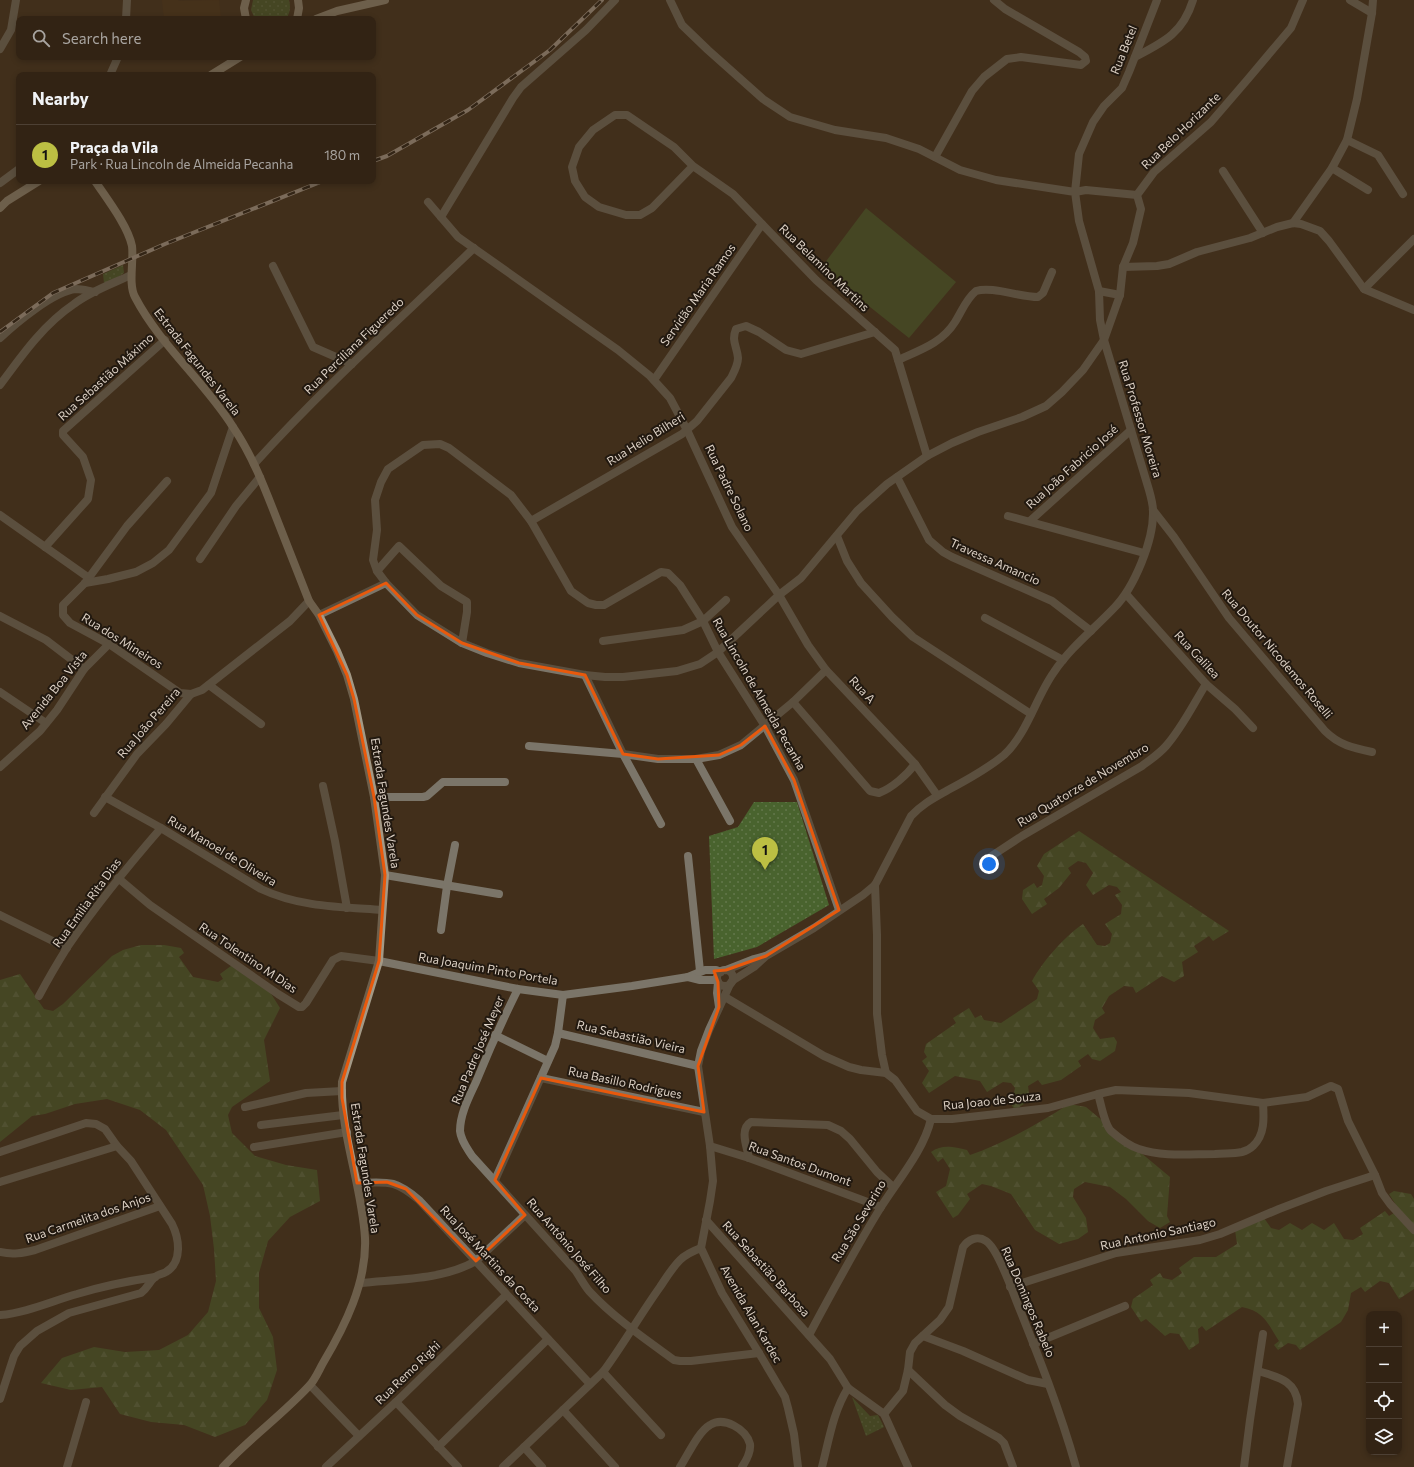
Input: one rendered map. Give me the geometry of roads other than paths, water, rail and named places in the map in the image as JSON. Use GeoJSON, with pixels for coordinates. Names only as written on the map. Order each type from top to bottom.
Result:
{"type":"FeatureCollection","features":[{"type":"Feature","properties":{"kind":"street"},"geometry":{"type":"LineString","coordinates":[[0,49],[15,30],[16,0]]}},
{"type":"Feature","properties":{"kind":"street"},"geometry":{"type":"LineString","coordinates":[[126,16],[127,0]]}},
{"type":"Feature","properties":{"kind":"street"},"geometry":{"type":"LineString","coordinates":[[239,0],[245,4],[246,16]]}},
{"type":"Feature","properties":{"kind":"street"},"geometry":{"type":"LineString","coordinates":[[298,0],[299,8],[298,16]]}},
{"type":"Feature","properties":{"kind":"street"},"geometry":{"type":"LineString","coordinates":[[324,16],[337,11],[385,0]]}},
{"type":"Feature","properties":{"kind":"street"},"geometry":{"type":"LineString","coordinates":[[440,217],[521,87],[586,30],[615,0]]}},
{"type":"Feature","properties":{"kind":"street"},"geometry":{"type":"LineString","coordinates":[[531,521],[511,495],[449,448],[440,444],[423,445],[388,469],[381,482],[375,500],[377,530],[373,560],[377,571],[386,583],[417,615],[462,643],[487,653],[519,662],[585,675],[623,677],[677,671],[700,664],[718,652],[779,595],[801,578],[857,511],[897,477],[927,456],[952,443],[978,432],[1022,417],[1046,406],[1062,392],[1083,370],[1104,340],[1120,295],[1123,267],[1133,243],[1141,209],[1137,195],[1086,190],[1075,192],[996,180],[960,170],[920,149],[886,138],[835,130],[790,117],[763,99],[682,25],[670,0]]}},
{"type":"Feature","properties":{"kind":"street"},"geometry":{"type":"LineString","coordinates":[[935,157],[972,91],[984,77],[1007,59],[1021,57],[1081,65],[1086,61],[1085,57],[1079,52],[1004,9],[994,0]]}},
{"type":"Feature","properties":{"kind":"street","name":"Rua Betel"},"geometry":{"type":"LineString","coordinates":[[1075,192],[1079,154],[1093,122],[1104,106],[1122,88],[1157,0]]}},
{"type":"Feature","properties":{"kind":"street"},"geometry":{"type":"LineString","coordinates":[[1135,57],[1164,42],[1180,28],[1190,10],[1193,0]]}},
{"type":"Feature","properties":{"kind":"street","name":"Rua Belo Horizante"},"geometry":{"type":"LineString","coordinates":[[1137,195],[1154,172],[1211,122],[1248,79],[1291,28],[1303,0]]}},
{"type":"Feature","properties":{"kind":"street"},"geometry":{"type":"LineString","coordinates":[[1350,0],[1372,13]]}},
{"type":"Feature","properties":{"kind":"street"},"geometry":{"type":"LineString","coordinates":[[1292,223],[1332,168],[1347,140],[1357,98],[1373,0]]}},
{"type":"Feature","properties":{"kind":"street"},"geometry":{"type":"LineString","coordinates":[[111,72],[117,60]]}},
{"type":"Feature","properties":{"kind":"street"},"geometry":{"type":"LineString","coordinates":[[227,65],[230,60]]}},
{"type":"Feature","properties":{"kind":"street"},"geometry":{"type":"LineString","coordinates":[[216,72],[235,60]]}},
{"type":"Feature","properties":{"kind":"street"},"geometry":{"type":"LineString","coordinates":[[615,115],[627,115],[674,147],[693,166],[652,208],[640,215],[626,215],[599,207],[585,197],[574,180],[572,167],[579,147],[593,130],[615,115]]}},
{"type":"Feature","properties":{"kind":"street"},"geometry":{"type":"LineString","coordinates":[[1347,140],[1378,155],[1403,194]]}},
{"type":"Feature","properties":{"kind":"street","name":"Rua Belamino Martins"},"geometry":{"type":"LineString","coordinates":[[693,166],[733,194],[816,280],[895,350],[927,456]]}},
{"type":"Feature","properties":{"kind":"street"},"geometry":{"type":"LineString","coordinates":[[1332,168],[1368,190]]}},
{"type":"Feature","properties":{"kind":"street"},"geometry":{"type":"LineString","coordinates":[[0,184],[16,171]]}},
{"type":"Feature","properties":{"kind":"street"},"geometry":{"type":"LineString","coordinates":[[1223,171],[1263,233]]}},
{"type":"Feature","properties":{"kind":"street"},"geometry":{"type":"LineString","coordinates":[[0,208],[34,184]]}},
{"type":"Feature","properties":{"kind":"street","name":"Estrada Fagundes Varela"},"geometry":{"type":"LineString","coordinates":[[97,184],[127,232],[132,248],[133,295],[164,340],[215,401],[233,427],[254,464],[309,601],[319,615],[347,675],[354,700],[374,797],[385,875],[378,961],[342,1082],[344,1115],[357,1183],[365,1238],[364,1260],[360,1283],[334,1344],[310,1385],[223,1467]]}},
{"type":"Feature","properties":{"kind":"street","name":"Rua Professor Moreira"},"geometry":{"type":"LineString","coordinates":[[731,983],[754,967],[766,956],[814,928],[875,885],[911,816],[918,808],[937,795],[985,769],[1012,748],[1019,738],[1045,686],[1063,660],[1115,608],[1126,594],[1138,572],[1152,524],[1153,510],[1149,490],[1104,340],[1100,320],[1099,291],[1079,221],[1075,192]]}},
{"type":"Feature","properties":{"kind":"street","name":"Rua Padre Solano"},"geometry":{"type":"LineString","coordinates":[[428,202],[458,237],[618,350],[654,380],[670,398],[687,430],[732,527],[779,595]]}},
{"type":"Feature","properties":{"kind":"street"},"geometry":{"type":"LineString","coordinates":[[1123,267],[1169,264],[1197,252],[1250,238],[1278,227],[1292,223],[1301,224],[1320,232],[1329,241],[1364,289],[1414,310]]}},
{"type":"Feature","properties":{"kind":"street","name":"Servidão Maria Ramos"},"geometry":{"type":"LineString","coordinates":[[654,380],[762,224]]}},
{"type":"Feature","properties":{"kind":"street"},"geometry":{"type":"LineString","coordinates":[[1364,289],[1414,240]]}},
{"type":"Feature","properties":{"kind":"street","name":"Rua Perciliana Figueredo"},"geometry":{"type":"LineString","coordinates":[[254,464],[289,425],[474,248]]}},
{"type":"Feature","properties":{"kind":"street"},"geometry":{"type":"LineString","coordinates":[[273,266],[313,347],[352,364]]}},
{"type":"Feature","properties":{"kind":"street"},"geometry":{"type":"LineString","coordinates":[[898,360],[939,340],[955,323],[966,301],[976,291],[984,289],[1038,297],[1043,293],[1052,272]]}},
{"type":"Feature","properties":{"kind":"street"},"geometry":{"type":"LineString","coordinates":[[0,385],[31,344],[56,317],[75,302],[132,275]]}},
{"type":"Feature","properties":{"kind":"street"},"geometry":{"type":"LineString","coordinates":[[0,338],[33,310],[55,296],[76,289],[95,292]]}},
{"type":"Feature","properties":{"kind":"street"},"geometry":{"type":"LineString","coordinates":[[1099,291],[1120,295]]}},
{"type":"Feature","properties":{"kind":"street","name":"Rua Helio Bilheri"},"geometry":{"type":"LineString","coordinates":[[531,521],[676,438],[698,420],[731,378],[738,359],[733,337],[736,329],[746,326],[760,332],[786,350],[800,354],[875,332]]}},
{"type":"Feature","properties":{"kind":"street","name":"Rua Sebastião Máximo"},"geometry":{"type":"LineString","coordinates":[[45,547],[88,500],[91,480],[83,457],[63,435],[63,431],[164,340]]}},
{"type":"Feature","properties":{"kind":"street"},"geometry":{"type":"LineString","coordinates":[[0,515],[45,547],[87,581],[108,579],[136,572],[154,563],[169,550],[212,493],[233,427]]}},
{"type":"Feature","properties":{"kind":"street","name":"Rua João Fabricio José"},"geometry":{"type":"LineString","coordinates":[[1030,521],[1131,430]]}},
{"type":"Feature","properties":{"kind":"street"},"geometry":{"type":"LineString","coordinates":[[200,559],[236,506],[260,477]]}},
{"type":"Feature","properties":{"kind":"street","name":"Travessa Amancio"},"geometry":{"type":"LineString","coordinates":[[897,477],[929,540],[935,546],[952,557],[1052,601],[1091,631]]}},
{"type":"Feature","properties":{"kind":"street"},"geometry":{"type":"LineString","coordinates":[[87,581],[127,526],[167,481]]}},
{"type":"Feature","properties":{"kind":"street","name":"Rua Doutor Nicodemos Roselli"},"geometry":{"type":"LineString","coordinates":[[1153,510],[1174,537],[1229,618],[1325,731],[1330,736],[1347,746],[1372,752]]}},
{"type":"Feature","properties":{"kind":"street","name":"Rua João Fabricio José"},"geometry":{"type":"LineString","coordinates":[[1008,516],[1144,553]]}},
{"type":"Feature","properties":{"kind":"street","name":"Rua Lincoln de Almeida Pecanha"},"geometry":{"type":"LineString","coordinates":[[531,521],[571,591],[588,603],[604,605],[664,572],[668,573],[680,585],[703,622],[718,652],[765,726],[794,780],[839,910]]}},
{"type":"Feature","properties":{"kind":"street"},"geometry":{"type":"LineString","coordinates":[[837,536],[852,571],[861,583],[892,617],[913,637],[1031,714]]}},
{"type":"Feature","properties":{"kind":"street"},"geometry":{"type":"LineString","coordinates":[[377,571],[399,546],[441,586],[467,602],[467,612],[462,643]]}},
{"type":"Feature","properties":{"kind":"street","name":"Rua dos Mineiros"},"geometry":{"type":"LineString","coordinates":[[87,581],[63,605],[63,615],[70,623],[108,644],[180,693],[191,694]]}},
{"type":"Feature","properties":{"kind":"street"},"geometry":{"type":"LineString","coordinates":[[319,615],[386,583]]}},
{"type":"Feature","properties":{"kind":"street","name":"Rua Galilea"},"geometry":{"type":"LineString","coordinates":[[1126,594],[1206,684],[1235,709],[1253,728]]}},
{"type":"Feature","properties":{"kind":"street","name":"Rua A"},"geometry":{"type":"LineString","coordinates":[[779,595],[808,645],[826,670],[915,764],[937,795]]}},
{"type":"Feature","properties":{"kind":"street"},"geometry":{"type":"LineString","coordinates":[[603,641],[677,631],[703,622],[726,600]]}},
{"type":"Feature","properties":{"kind":"street","name":"Rua João Pereira"},"geometry":{"type":"LineString","coordinates":[[94,813],[137,754],[166,724],[191,694],[202,690],[209,685],[290,621],[309,601]]}},
{"type":"Feature","properties":{"kind":"street"},"geometry":{"type":"LineString","coordinates":[[0,616],[46,640],[84,669]]}},
{"type":"Feature","properties":{"kind":"street"},"geometry":{"type":"LineString","coordinates":[[985,618],[1063,660]]}},
{"type":"Feature","properties":{"kind":"street","name":"Avenida Boa Vista"},"geometry":{"type":"LineString","coordinates":[[0,767],[40,731],[84,669],[108,644]]}},
{"type":"Feature","properties":{"kind":"street"},"geometry":{"type":"LineString","coordinates":[[529,746],[624,754],[658,759],[696,759],[719,755],[741,745],[765,726],[826,670]]}},
{"type":"Feature","properties":{"kind":"street"},"geometry":{"type":"LineString","coordinates":[[585,675],[661,824]]}},
{"type":"Feature","properties":{"kind":"street","name":"Rua Quatorze de Novembro"},"geometry":{"type":"LineString","coordinates":[[990,857],[1022,836],[1142,766],[1155,756],[1165,747],[1176,732],[1206,684]]}},
{"type":"Feature","properties":{"kind":"street"},"geometry":{"type":"LineString","coordinates":[[209,685],[261,724]]}},
{"type":"Feature","properties":{"kind":"street"},"geometry":{"type":"LineString","coordinates":[[0,692],[46,723]]}},
{"type":"Feature","properties":{"kind":"street"},"geometry":{"type":"LineString","coordinates":[[792,702],[870,790],[880,793],[886,790],[915,764]]}},
{"type":"Feature","properties":{"kind":"street"},"geometry":{"type":"LineString","coordinates":[[696,759],[730,821]]}},
{"type":"Feature","properties":{"kind":"street"},"geometry":{"type":"LineString","coordinates":[[374,797],[424,797],[443,782],[505,782]]}},
{"type":"Feature","properties":{"kind":"street"},"geometry":{"type":"LineString","coordinates":[[323,786],[347,908]]}},
{"type":"Feature","properties":{"kind":"street","name":"Rua Manoel de Oliveira"},"geometry":{"type":"LineString","coordinates":[[105,797],[161,828],[230,871],[275,896],[300,903],[382,910]]}},
{"type":"Feature","properties":{"kind":"street","name":"Rua Emilia Rita Dias"},"geometry":{"type":"LineString","coordinates":[[39,996],[67,948],[118,878],[161,828]]}},
{"type":"Feature","properties":{"kind":"street"},"geometry":{"type":"LineString","coordinates":[[441,930],[447,886],[455,845]]}},
{"type":"Feature","properties":{"kind":"street"},"geometry":{"type":"LineString","coordinates":[[688,856],[700,972]]}},
{"type":"Feature","properties":{"kind":"street"},"geometry":{"type":"LineString","coordinates":[[385,875],[499,894]]}},
{"type":"Feature","properties":{"kind":"street","name":"Rua Tolentino M Dias"},"geometry":{"type":"LineString","coordinates":[[118,878],[150,905],[299,1007],[302,1007],[306,1003],[333,960],[337,957],[341,956],[378,961]]}},
{"type":"Feature","properties":{"kind":"street"},"geometry":{"type":"LineString","coordinates":[[725,997],[824,1056],[849,1067],[886,1073],[880,1043],[877,1014],[877,935],[875,885]]}},
{"type":"Feature","properties":{"kind":"street"},"geometry":{"type":"LineString","coordinates":[[0,915],[67,948]]}},
{"type":"Feature","properties":{"kind":"street","name":"Rua Professor Moreira"},"geometry":{"type":"LineString","coordinates":[[723,971],[766,956]]}},
{"type":"Feature","properties":{"kind":"street","name":"Rua Joaquim Pinto Portela"},"geometry":{"type":"LineString","coordinates":[[378,961],[518,989],[563,995],[688,977],[710,970],[723,971]]}},
{"type":"Feature","properties":{"kind":"street"},"geometry":{"type":"LineString","coordinates":[[502,1467],[603,1372],[615,1357],[632,1329],[680,1260],[688,1254],[701,1248],[713,1181],[710,1146],[698,1066],[702,1051],[719,1007],[731,983],[732,975],[729,971],[723,971],[718,974],[717,993],[719,1007]]}},
{"type":"Feature","properties":{"kind":"street","name":"Rua Joaquim Pinto Portela"},"geometry":{"type":"LineString","coordinates":[[688,977],[700,980],[718,981]]}},
{"type":"Feature","properties":{"kind":"street"},"geometry":{"type":"LineString","coordinates":[[718,981],[725,986],[731,983]]}},
{"type":"Feature","properties":{"kind":"street","name":"Rua Padre José Meyer"},"geometry":{"type":"LineString","coordinates":[[495,1180],[472,1156],[464,1145],[460,1133],[461,1120],[495,1035],[518,989]]}},
{"type":"Feature","properties":{"kind":"street"},"geometry":{"type":"LineString","coordinates":[[495,1180],[555,1046],[563,995]]}},
{"type":"Feature","properties":{"kind":"street","name":"Rua Sebastião Vieira"},"geometry":{"type":"LineString","coordinates":[[558,1033],[698,1066]]}},
{"type":"Feature","properties":{"kind":"street"},"geometry":{"type":"LineString","coordinates":[[495,1035],[548,1061]]}},
{"type":"Feature","properties":{"kind":"street","name":"Rua Joao de Souza"},"geometry":{"type":"LineString","coordinates":[[886,1073],[895,1080],[917,1111],[931,1119],[952,1119],[1048,1108],[1116,1090],[1189,1093],[1263,1103],[1307,1097],[1331,1086],[1335,1087],[1338,1089],[1348,1121],[1375,1175],[1382,1193],[1414,1230]]}},
{"type":"Feature","properties":{"kind":"street","name":"Rua Basillo Rodrigues"},"geometry":{"type":"LineString","coordinates":[[541,1078],[704,1112]]}},
{"type":"Feature","properties":{"kind":"street"},"geometry":{"type":"LineString","coordinates":[[245,1107],[306,1093],[342,1091]]}},
{"type":"Feature","properties":{"kind":"street"},"geometry":{"type":"LineString","coordinates":[[1098,1094],[1109,1128],[1131,1146],[1147,1152],[1184,1154],[1242,1152],[1252,1147],[1257,1142],[1264,1122],[1263,1103]]}},
{"type":"Feature","properties":{"kind":"street"},"geometry":{"type":"LineString","coordinates":[[260,1125],[344,1115]]}},
{"type":"Feature","properties":{"kind":"street","name":"Rua São Severino"},"geometry":{"type":"LineString","coordinates":[[809,1335],[845,1267],[924,1140],[931,1119]]}},
{"type":"Feature","properties":{"kind":"street"},"geometry":{"type":"LineString","coordinates":[[749,1158],[744,1137],[745,1129],[751,1122],[828,1125],[841,1131],[850,1139],[877,1172],[893,1188]]}},
{"type":"Feature","properties":{"kind":"street"},"geometry":{"type":"LineString","coordinates":[[0,1152],[86,1123],[96,1124],[105,1130],[131,1161],[172,1224],[176,1233],[178,1253],[175,1264],[166,1272],[155,1277],[111,1285],[27,1310],[0,1315]]}},
{"type":"Feature","properties":{"kind":"street"},"geometry":{"type":"LineString","coordinates":[[254,1147],[347,1132]]}},
{"type":"Feature","properties":{"kind":"street"},"geometry":{"type":"LineString","coordinates":[[0,1182],[117,1146]]}},
{"type":"Feature","properties":{"kind":"street","name":"Rua Santos Dumont"},"geometry":{"type":"LineString","coordinates":[[710,1146],[749,1158],[881,1207]]}},
{"type":"Feature","properties":{"kind":"street","name":"Rua Antonio Santiago"},"geometry":{"type":"LineString","coordinates":[[1010,1287],[1116,1253],[1200,1240],[1220,1234],[1306,1199],[1375,1175]]}},
{"type":"Feature","properties":{"kind":"street","name":"Rua Antônio José Filho"},"geometry":{"type":"LineString","coordinates":[[495,1180],[576,1270],[588,1289],[596,1298],[632,1329],[677,1361],[691,1361],[759,1353]]}},
{"type":"Feature","properties":{"kind":"street","name":"Rua José Martins da Costa"},"geometry":{"type":"LineString","coordinates":[[357,1183],[395,1183],[406,1189],[419,1200],[590,1384]]}},
{"type":"Feature","properties":{"kind":"street","name":"Rua Carmelita dos Anjos"},"geometry":{"type":"LineString","coordinates":[[0,1252],[20,1254],[35,1250],[160,1206]]}},
{"type":"Feature","properties":{"kind":"street"},"geometry":{"type":"LineString","coordinates":[[360,1283],[434,1276],[460,1269],[476,1261],[525,1215]]}},
{"type":"Feature","properties":{"kind":"street","name":"Rua Sebastião Barbosa"},"geometry":{"type":"LineString","coordinates":[[706,1220],[830,1359],[848,1388]]}},
{"type":"Feature","properties":{"kind":"street","name":"Rua Domingos Rabelo"},"geometry":{"type":"LineString","coordinates":[[884,1414],[903,1391],[908,1370],[910,1352],[916,1343],[940,1320],[949,1307],[963,1247],[967,1242],[974,1238],[982,1239],[987,1241],[994,1250],[1010,1287],[1065,1429],[1076,1467]]}},
{"type":"Feature","properties":{"kind":"street","name":"Avenida Alan Kardec"},"geometry":{"type":"LineString","coordinates":[[701,1248],[722,1293],[785,1398],[794,1434],[798,1467]]}},
{"type":"Feature","properties":{"kind":"street"},"geometry":{"type":"LineString","coordinates":[[0,1394],[14,1356],[20,1346],[37,1331],[69,1313],[141,1293],[146,1290],[155,1277]]}},
{"type":"Feature","properties":{"kind":"street","name":"Rua Remo Righi"},"geometry":{"type":"LineString","coordinates":[[326,1467],[396,1402],[506,1295]]}},
{"type":"Feature","properties":{"kind":"street"},"geometry":{"type":"LineString","coordinates":[[1033,1344],[1125,1306]]}},
{"type":"Feature","properties":{"kind":"street"},"geometry":{"type":"LineString","coordinates":[[1244,1467],[1263,1334]]}},
{"type":"Feature","properties":{"kind":"street"},"geometry":{"type":"LineString","coordinates":[[923,1336],[963,1351],[1028,1380],[1048,1384]]}},
{"type":"Feature","properties":{"kind":"street"},"geometry":{"type":"LineString","coordinates":[[438,1447],[548,1339]]}},
{"type":"Feature","properties":{"kind":"street"},"geometry":{"type":"LineString","coordinates":[[908,1370],[945,1405],[960,1416],[999,1438],[1004,1443],[1013,1467]]}},
{"type":"Feature","properties":{"kind":"street"},"geometry":{"type":"LineString","coordinates":[[1258,1371],[1285,1380],[1297,1397],[1298,1404],[1287,1467]]}},
{"type":"Feature","properties":{"kind":"street"},"geometry":{"type":"LineString","coordinates":[[603,1372],[661,1435]]}},
{"type":"Feature","properties":{"kind":"street"},"geometry":{"type":"LineString","coordinates":[[310,1385],[359,1436]]}},
{"type":"Feature","properties":{"kind":"street"},"geometry":{"type":"LineString","coordinates":[[822,1467],[834,1419],[838,1407],[848,1388],[884,1414],[908,1467]]}},
{"type":"Feature","properties":{"kind":"street"},"geometry":{"type":"LineString","coordinates":[[67,1467],[86,1402]]}},
{"type":"Feature","properties":{"kind":"street"},"geometry":{"type":"LineString","coordinates":[[396,1402],[458,1467]]}},
{"type":"Feature","properties":{"kind":"street"},"geometry":{"type":"LineString","coordinates":[[563,1410],[615,1467]]}},
{"type":"Feature","properties":{"kind":"street"},"geometry":{"type":"LineString","coordinates":[[680,1467],[701,1434],[709,1425],[722,1421],[738,1428],[750,1444],[750,1452],[742,1467]]}},
{"type":"Feature","properties":{"kind":"street"},"geometry":{"type":"LineString","coordinates":[[524,1447],[542,1467]]}},
{"type":"Feature","properties":{"kind":"railway"},"geometry":{"type":"LineString","coordinates":[[376,160],[387,156],[468,110],[550,50],[602,0]]}},
{"type":"Feature","properties":{"kind":"railway"},"geometry":{"type":"LineString","coordinates":[[0,332],[53,293],[165,244],[315,184]]}},
{"type":"Feature","properties":{"kind":"place","name":"Praça da Vila"},"geometry":{"type":"Point","coordinates":[765,870]}}]}
